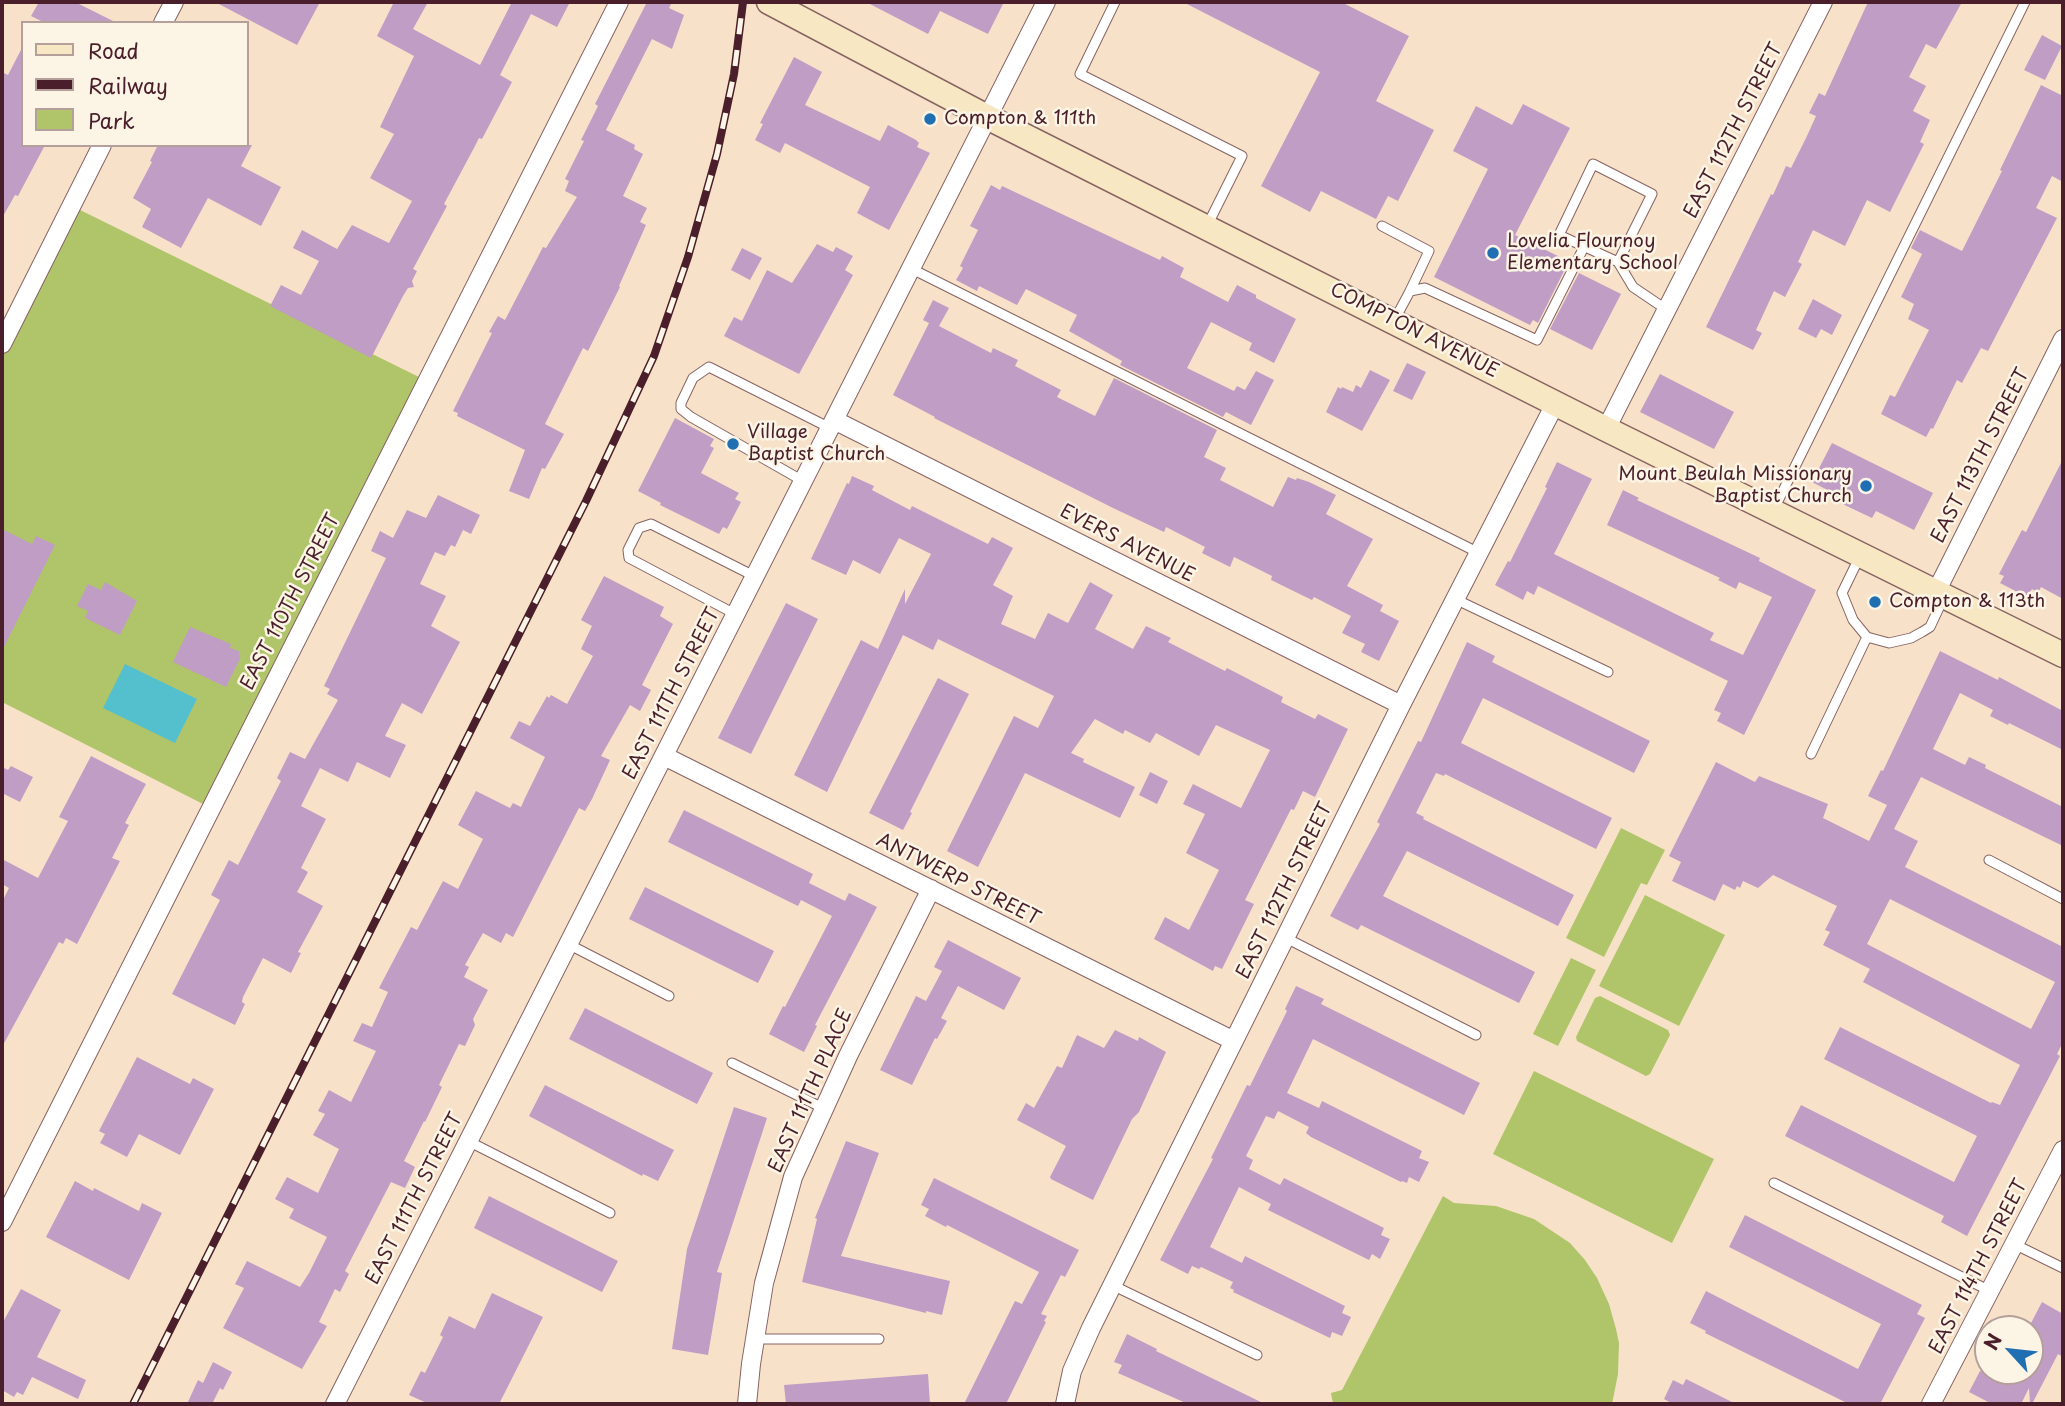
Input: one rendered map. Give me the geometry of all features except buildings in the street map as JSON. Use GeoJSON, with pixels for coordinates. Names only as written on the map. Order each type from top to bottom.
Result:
{"type":"FeatureCollection","features":[{"type":"Feature","properties":{"kind":"main road","name":"COMPTON AVENUE"},"geometry":{"type":"LineString","coordinates":[[769,2],[987,117],[1606,429],[2063,655]]}},
{"type":"Feature","properties":{"kind":"street"},"geometry":{"type":"LineString","coordinates":[[164,21],[174,2]]}},
{"type":"Feature","properties":{"kind":"street","name":"EAST 110TH STREET"},"geometry":{"type":"LineString","coordinates":[[2,1222],[619,2]]}},
{"type":"Feature","properties":{"kind":"street","name":"EAST 111TH STREET"},"geometry":{"type":"LineString","coordinates":[[335,1404],[1045,2]]}},
{"type":"Feature","properties":{"kind":"street","name":"EAST 112TH STREET"},"geometry":{"type":"LineString","coordinates":[[1606,429],[1824,2]]}},
{"type":"Feature","properties":{"kind":"street"},"geometry":{"type":"LineString","coordinates":[[2,344],[101,147]]}},
{"type":"Feature","properties":{"kind":"street","name":"EAST 113TH STREET"},"geometry":{"type":"LineString","coordinates":[[1940,594],[2063,339]]}},
{"type":"Feature","properties":{"kind":"street","name":"EAST 112TH STREET"},"geometry":{"type":"LineString","coordinates":[[1065,1404],[1072,1371],[1112,1285],[1401,705],[1556,402]]}},
{"type":"Feature","properties":{"kind":"street","name":"EVERS AVENUE"},"geometry":{"type":"LineString","coordinates":[[832,424],[1401,705]]}},
{"type":"Feature","properties":{"kind":"street","name":"ANTWERP STREET"},"geometry":{"type":"LineString","coordinates":[[664,756],[1234,1041]]}},
{"type":"Feature","properties":{"kind":"street","name":"EAST 111TH PLACE"},"geometry":{"type":"LineString","coordinates":[[747,1404],[764,1283],[793,1177],[823,1108],[931,889]]}},
{"type":"Feature","properties":{"kind":"street","name":"EAST 114TH STREET"},"geometry":{"type":"LineString","coordinates":[[1931,1404],[2063,1150]]}},
{"type":"Feature","properties":{"kind":"lane"},"geometry":{"type":"LineString","coordinates":[[1115,2],[1080,74],[1242,156],[1207,228]]}},
{"type":"Feature","properties":{"kind":"lane"},"geometry":{"type":"LineString","coordinates":[[1773,511],[2025,2]]}},
{"type":"Feature","properties":{"kind":"lane"},"geometry":{"type":"LineString","coordinates":[[1619,262],[1652,194],[1593,164],[1559,235],[1619,262],[1633,287],[1667,310]]}},
{"type":"Feature","properties":{"kind":"lane"},"geometry":{"type":"LineString","coordinates":[[1382,226],[1429,251],[1394,321]]}},
{"type":"Feature","properties":{"kind":"lane"},"geometry":{"type":"LineString","coordinates":[[1410,291],[1425,288],[1537,340],[1584,247]]}},
{"type":"Feature","properties":{"kind":"lane"},"geometry":{"type":"LineString","coordinates":[[910,268],[1479,553]]}},
{"type":"Feature","properties":{"kind":"lane"},"geometry":{"type":"LineString","coordinates":[[803,481],[685,412],[681,403],[693,378],[709,367],[832,424]]}},
{"type":"Feature","properties":{"kind":"lane"},"geometry":{"type":"LineString","coordinates":[[735,614],[629,558],[628,550],[639,528],[651,524],[754,576]]}},
{"type":"Feature","properties":{"kind":"lane"},"geometry":{"type":"LineString","coordinates":[[1860,554],[1842,593],[1853,620],[1867,637],[1889,643],[1911,638],[1922,632],[1930,626],[1940,594]]}},
{"type":"Feature","properties":{"kind":"lane"},"geometry":{"type":"LineString","coordinates":[[1455,600],[1608,672]]}},
{"type":"Feature","properties":{"kind":"lane"},"geometry":{"type":"LineString","coordinates":[[1811,754],[1867,637]]}},
{"type":"Feature","properties":{"kind":"lane"},"geometry":{"type":"LineString","coordinates":[[1989,860],[2063,899]]}},
{"type":"Feature","properties":{"kind":"lane"},"geometry":{"type":"LineString","coordinates":[[1286,938],[1476,1035]]}},
{"type":"Feature","properties":{"kind":"lane"},"geometry":{"type":"LineString","coordinates":[[568,944],[669,996]]}},
{"type":"Feature","properties":{"kind":"lane"},"geometry":{"type":"LineString","coordinates":[[732,1063],[823,1108]]}},
{"type":"Feature","properties":{"kind":"lane"},"geometry":{"type":"LineString","coordinates":[[468,1141],[610,1213]]}},
{"type":"Feature","properties":{"kind":"lane"},"geometry":{"type":"LineString","coordinates":[[1774,1183],[1990,1291]]}},
{"type":"Feature","properties":{"kind":"lane"},"geometry":{"type":"LineString","coordinates":[[2014,1244],[2063,1268]]}},
{"type":"Feature","properties":{"kind":"lane"},"geometry":{"type":"LineString","coordinates":[[1112,1285],[1257,1355]]}},
{"type":"Feature","properties":{"kind":"lane"},"geometry":{"type":"LineString","coordinates":[[755,1339],[878,1339]]}},
{"type":"Feature","properties":{"kind":"green space"},"geometry":{"type":"Polygon","coordinates":[[[76,208],[419,377],[203,804],[2,702],[2,355],[76,208]]]}},
{"type":"Feature","properties":{"kind":"green space"},"geometry":{"type":"Polygon","coordinates":[[[1621,828],[1665,850],[1647,885],[1641,883],[1604,957],[1566,938],[1621,828]]]}},
{"type":"Feature","properties":{"kind":"green space"},"geometry":{"type":"Polygon","coordinates":[[[1645,895],[1725,935],[1679,1026],[1599,986],[1645,895]]]}},
{"type":"Feature","properties":{"kind":"green space"},"geometry":{"type":"Polygon","coordinates":[[[1571,958],[1596,970],[1558,1046],[1533,1034],[1571,958]]]}},
{"type":"Feature","properties":{"kind":"green space"},"geometry":{"type":"Polygon","coordinates":[[[1600,996],[1668,1030],[1670,1035],[1650,1074],[1646,1076],[1577,1041],[1576,1037],[1595,998],[1600,996]]]}},
{"type":"Feature","properties":{"kind":"green space"},"geometry":{"type":"Polygon","coordinates":[[[1534,1071],[1714,1159],[1672,1243],[1493,1154],[1534,1071]]]}},
{"type":"Feature","properties":{"kind":"green space"},"geometry":{"type":"Polygon","coordinates":[[[1443,1196],[1454,1203],[1496,1206],[1534,1219],[1570,1243],[1585,1260],[1609,1304],[1619,1343],[1618,1374],[1612,1404],[1333,1404],[1331,1393],[1342,1390],[1443,1196]]]}},
{"type":"Feature","properties":{"kind":"water"},"geometry":{"type":"Polygon","coordinates":[[[125,664],[197,699],[175,743],[103,708],[125,664]]]}},
{"type":"Feature","properties":{"kind":"railway"},"geometry":{"type":"LineString","coordinates":[[133,1404],[586,501],[654,356],[688,257],[717,154],[734,74],[743,2]]}},
{"type":"Feature","properties":{"kind":"place","name":"Compton & 111th"},"geometry":{"type":"Point","coordinates":[930,119]}},
{"type":"Feature","properties":{"kind":"place","name":"Lovelia Flournoy Elementary School"},"geometry":{"type":"Point","coordinates":[1493,253]}},
{"type":"Feature","properties":{"kind":"place","name":"Village Baptist Church"},"geometry":{"type":"Point","coordinates":[733,444]}},
{"type":"Feature","properties":{"kind":"place","name":"Mount Beulah Missionary Baptist Church"},"geometry":{"type":"Point","coordinates":[1866,486]}},
{"type":"Feature","properties":{"kind":"place","name":"Compton & 113th"},"geometry":{"type":"Point","coordinates":[1875,602]}}]}
